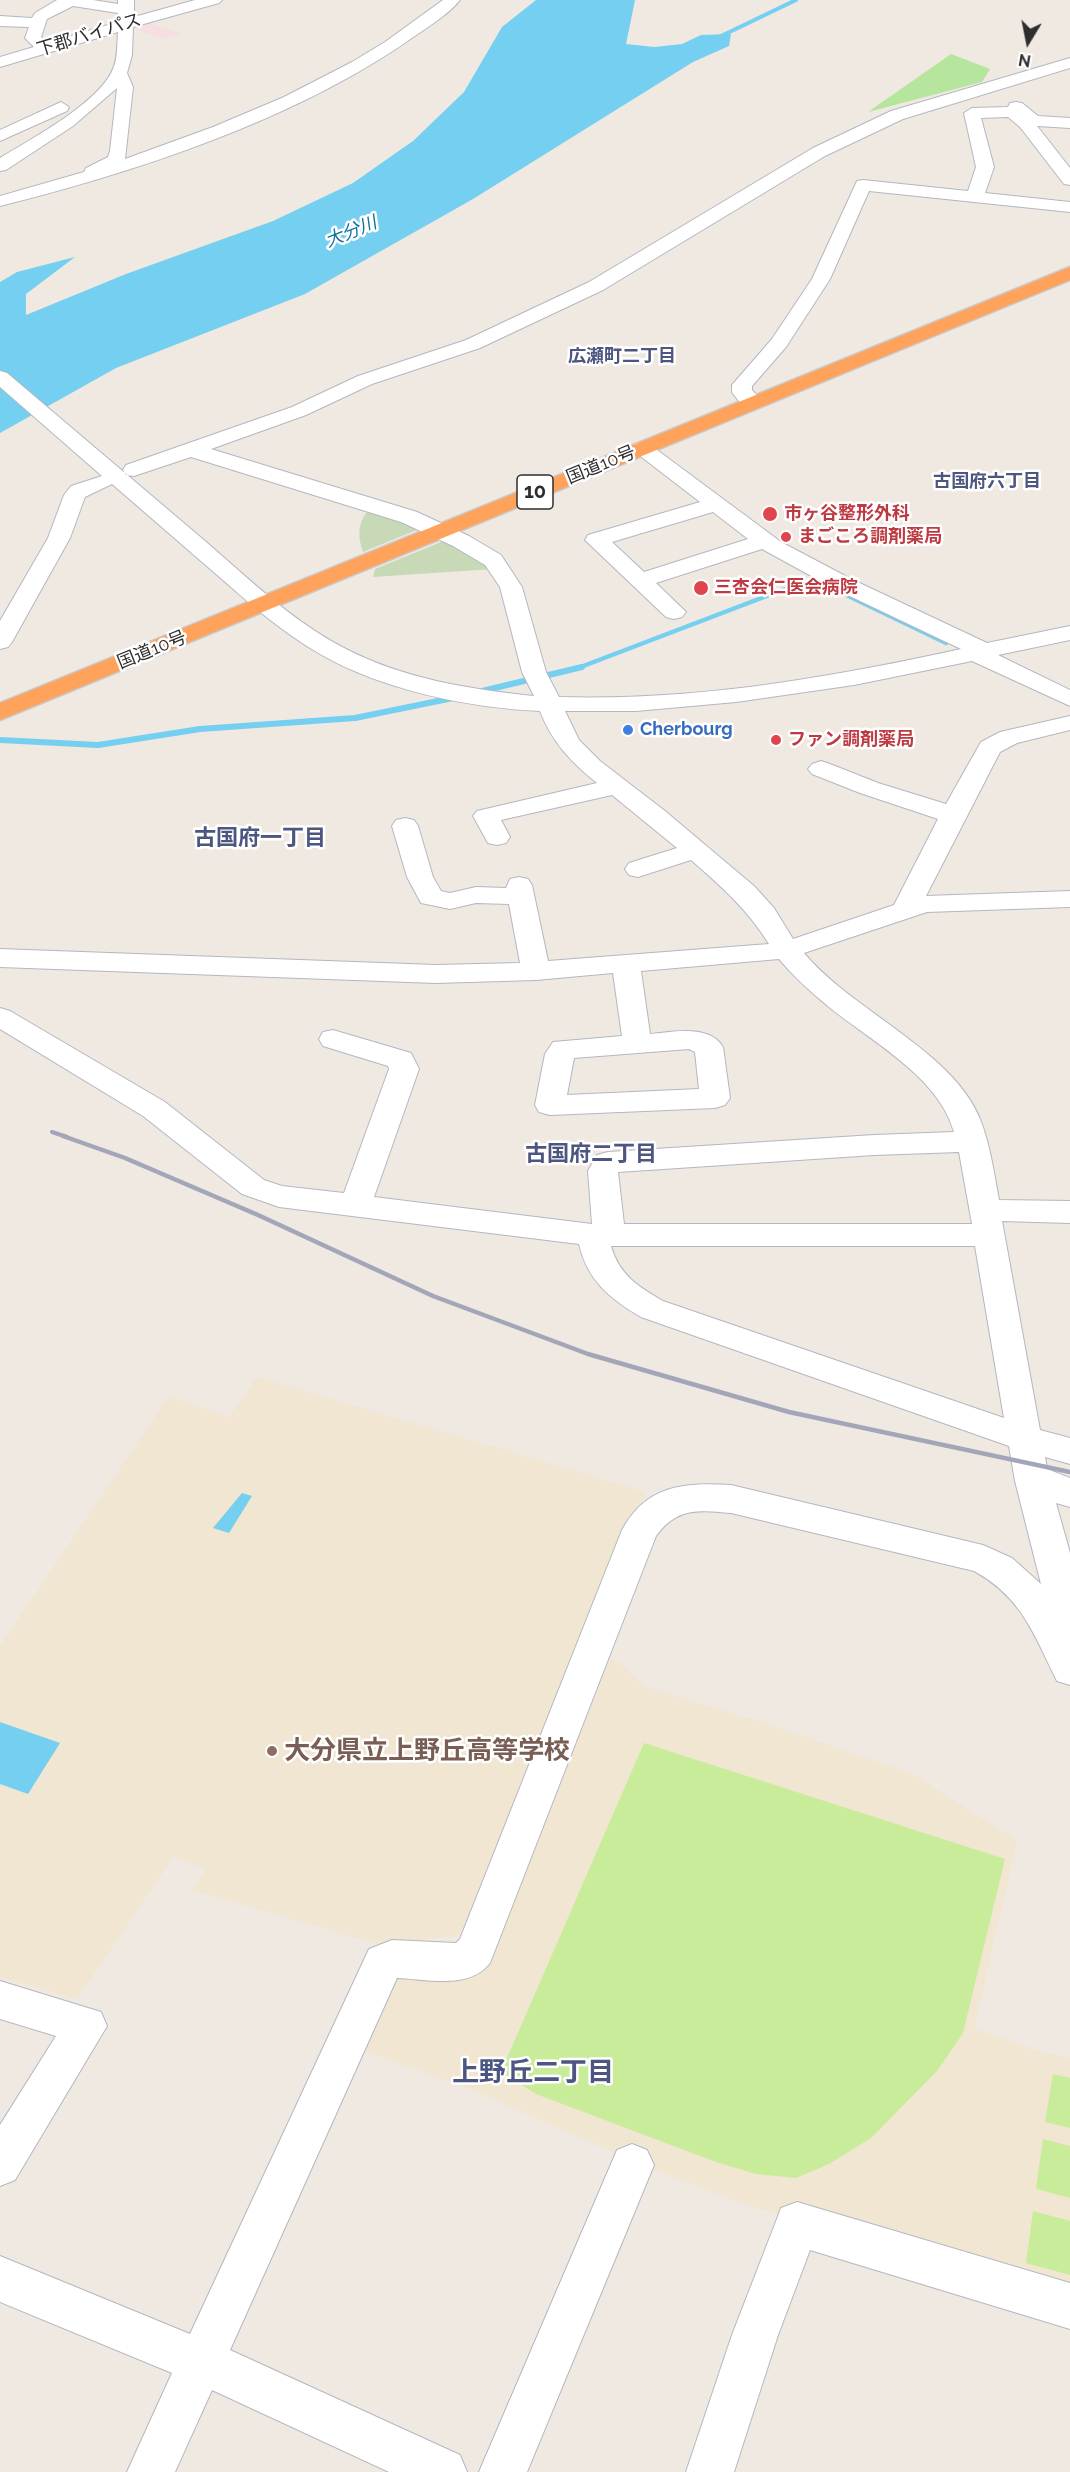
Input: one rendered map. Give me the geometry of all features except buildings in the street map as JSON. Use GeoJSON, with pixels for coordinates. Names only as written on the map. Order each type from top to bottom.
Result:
{"type":"FeatureCollection","features":[{"type":"Feature","properties":{"kind":"highway","name":"国道10号"},"geometry":{"type":"LineString","coordinates":[[0,712],[1070,273]]}},
{"type":"Feature","properties":{"kind":"street"},"geometry":{"type":"LineString","coordinates":[[65,0],[125,13],[190,0]]}},
{"type":"Feature","properties":{"kind":"street"},"geometry":{"type":"LineString","coordinates":[[41,46],[33,38],[40,16],[72,0]]}},
{"type":"Feature","properties":{"kind":"street","name":"下郡バイパス"},"geometry":{"type":"LineString","coordinates":[[0,62],[23,55],[125,13],[214,0]]}},
{"type":"Feature","properties":{"kind":"street"},"geometry":{"type":"LineString","coordinates":[[0,201],[80,180],[216,132],[332,80],[367,60],[452,0]]}},
{"type":"Feature","properties":{"kind":"street"},"geometry":{"type":"LineString","coordinates":[[0,166],[91,104],[115,78],[124,55],[125,13]]}},
{"type":"Feature","properties":{"kind":"street"},"geometry":{"type":"LineString","coordinates":[[0,21],[37,22]]}},
{"type":"Feature","properties":{"kind":"street"},"geometry":{"type":"LineString","coordinates":[[0,56],[41,46]]}},
{"type":"Feature","properties":{"kind":"street"},"geometry":{"type":"LineString","coordinates":[[0,75],[13,68],[22,60],[23,55]]}},
{"type":"Feature","properties":{"kind":"street"},"geometry":{"type":"LineString","coordinates":[[134,471],[299,411],[365,380],[473,344],[621,273],[835,143],[897,115],[1070,63]]}},
{"type":"Feature","properties":{"kind":"street"},"geometry":{"type":"LineString","coordinates":[[80,180],[116,160],[119,151],[125,87],[115,78]]}},
{"type":"Feature","properties":{"kind":"street"},"geometry":{"type":"LineString","coordinates":[[0,136],[115,78]]}},
{"type":"Feature","properties":{"kind":"street"},"geometry":{"type":"LineString","coordinates":[[990,87],[1034,121],[1070,123]]}},
{"type":"Feature","properties":{"kind":"street"},"geometry":{"type":"LineString","coordinates":[[975,196],[985,167],[972,113],[1012,112],[1026,123],[1070,180]]}},
{"type":"Feature","properties":{"kind":"street"},"geometry":{"type":"LineString","coordinates":[[754,403],[742,392],[742,385],[779,343],[821,279],[863,185],[1070,207]]}},
{"type":"Feature","properties":{"kind":"street"},"geometry":{"type":"LineString","coordinates":[[0,377],[264,604],[299,630],[338,654],[392,676],[464,694],[542,686],[635,704],[781,690],[875,674],[1070,633]]}},
{"type":"Feature","properties":{"kind":"street"},"geometry":{"type":"LineString","coordinates":[[642,448],[764,541],[814,569],[1070,699]]}},
{"type":"Feature","properties":{"kind":"street"},"geometry":{"type":"LineString","coordinates":[[191,450],[409,517],[442,531],[485,554],[502,571],[511,587],[525,644],[559,729],[569,745],[591,766],[696,850],[753,901],[786,949],[816,982],[911,1055],[950,1093],[965,1118],[972,1142],[988,1222],[1023,1438],[1069,1627],[1066,1660]]}},
{"type":"Feature","properties":{"kind":"street"},"geometry":{"type":"LineString","coordinates":[[162,461],[146,471],[145,479],[210,530],[221,567]]}},
{"type":"Feature","properties":{"kind":"street"},"geometry":{"type":"LineString","coordinates":[[0,642],[58,538],[75,495],[79,490],[101,482],[167,544],[221,567]]}},
{"type":"Feature","properties":{"kind":"street"},"geometry":{"type":"LineString","coordinates":[[674,612],[596,540],[716,504]]}},
{"type":"Feature","properties":{"kind":"street"},"geometry":{"type":"LineString","coordinates":[[640,581],[764,541]]}},
{"type":"Feature","properties":{"kind":"street"},"geometry":{"type":"LineString","coordinates":[[906,909],[953,815],[994,743],[1010,736],[1070,723]]}},
{"type":"Feature","properties":{"kind":"street"},"geometry":{"type":"LineString","coordinates":[[821,769],[869,788],[953,815]]}},
{"type":"Feature","properties":{"kind":"street"},"geometry":{"type":"LineString","coordinates":[[497,837],[486,816],[617,786]]}},
{"type":"Feature","properties":{"kind":"street"},"geometry":{"type":"LineString","coordinates":[[405,826],[420,877],[431,897],[450,901],[520,891],[536,971]]}},
{"type":"Feature","properties":{"kind":"street"},"geometry":{"type":"LineString","coordinates":[[638,869],[696,850]]}},
{"type":"Feature","properties":{"kind":"street"},"geometry":{"type":"LineString","coordinates":[[0,958],[384,973],[536,971],[786,949],[924,904],[1070,899]]}},
{"type":"Feature","properties":{"kind":"street"},"geometry":{"type":"LineString","coordinates":[[626,964],[637,1043]]}},
{"type":"Feature","properties":{"kind":"street"},"geometry":{"type":"LineString","coordinates":[[0,1017],[154,1109],[253,1187],[279,1196],[601,1235],[988,1222],[1070,1212]]}},
{"type":"Feature","properties":{"kind":"street"},"geometry":{"type":"LineString","coordinates":[[333,1039],[401,1060],[404,1069],[356,1204]]}},
{"type":"Feature","properties":{"kind":"street"},"geometry":{"type":"LineString","coordinates":[[692,1040],[709,1047],[715,1098],[545,1116],[563,1048],[637,1043],[692,1040]]}},
{"type":"Feature","properties":{"kind":"street"},"geometry":{"type":"LineString","coordinates":[[972,1142],[874,1145],[608,1162],[603,1171],[598,1262],[622,1292],[652,1309],[1023,1438],[1070,1451]]}},
{"type":"Feature","properties":{"kind":"street"},"geometry":{"type":"LineString","coordinates":[[1032,1481],[1049,1483],[1070,1494]]}},
{"type":"Feature","properties":{"kind":"street"},"geometry":{"type":"LineString","coordinates":[[151,2472],[384,1962],[392,1959],[458,1962],[468,1960],[476,1950],[640,1530],[656,1508],[698,1496],[730,1499],[983,1558],[1002,1568],[1019,1581],[1046,1617],[1066,1660]]}},
{"type":"Feature","properties":{"kind":"street"},"geometry":{"type":"LineString","coordinates":[[0,2000],[86,2026],[0,2165]]}},
{"type":"Feature","properties":{"kind":"street"},"geometry":{"type":"LineString","coordinates":[[503,2472],[632,2165]]}},
{"type":"Feature","properties":{"kind":"street"},"geometry":{"type":"LineString","coordinates":[[710,2472],[755,2335],[797,2224],[912,2256],[1070,2306]]}},
{"type":"Feature","properties":{"kind":"street"},"geometry":{"type":"LineString","coordinates":[[0,2279],[203,2362],[443,2472]]}},
{"type":"Feature","properties":{"kind":"shaded area"},"geometry":{"type":"Polygon","coordinates":[[[149,23],[182,34],[164,39],[132,28],[149,23]]]}},
{"type":"Feature","properties":{"kind":"shaded area","name":"大分県立上野丘高等学校"},"geometry":{"type":"Polygon","coordinates":[[[257,1377],[643,1491],[644,1495],[478,1918],[468,1934],[381,1945],[192,1890],[206,1870],[174,1856],[77,1999],[0,1977],[0,1646],[169,1396],[229,1417],[257,1377]]]}},
{"type":"Feature","properties":{"kind":"shaded area","name":"大分県立上野丘高等学校"},"geometry":{"type":"Polygon","coordinates":[[[602,1658],[620,1663],[643,1686],[758,1721],[911,1773],[1015,1839],[1017,1842],[974,2028],[1033,2049],[1070,2058],[1070,2300],[855,2233],[755,2208],[644,2166],[475,2091],[356,2048],[388,1975],[480,1970],[602,1658]]]}},
{"type":"Feature","properties":{"kind":"green space"},"geometry":{"type":"Polygon","coordinates":[[[951,54],[990,69],[982,82],[868,112],[951,54]]]}},
{"type":"Feature","properties":{"kind":"green space"},"geometry":{"type":"Polygon","coordinates":[[[370,508],[424,527],[363,552],[360,528],[370,508]]]}},
{"type":"Feature","properties":{"kind":"green space"},"geometry":{"type":"Polygon","coordinates":[[[446,540],[494,569],[373,577],[375,569],[446,540]]]}},
{"type":"Feature","properties":{"kind":"green space"},"geometry":{"type":"Polygon","coordinates":[[[644,1743],[1005,1859],[963,2033],[937,2071],[871,2138],[829,2164],[796,2178],[756,2174],[716,2162],[536,2094],[501,2072],[644,1743]]]}},
{"type":"Feature","properties":{"kind":"green space"},"geometry":{"type":"Polygon","coordinates":[[[1053,2074],[1070,2078],[1070,2128],[1045,2122],[1053,2074]]]}},
{"type":"Feature","properties":{"kind":"green space"},"geometry":{"type":"Polygon","coordinates":[[[1043,2139],[1070,2146],[1070,2198],[1036,2189],[1043,2139]]]}},
{"type":"Feature","properties":{"kind":"green space"},"geometry":{"type":"Polygon","coordinates":[[[1033,2211],[1070,2221],[1070,2275],[1026,2263],[1033,2211]]]}},
{"type":"Feature","properties":{"kind":"water","name":"大分川"},"geometry":{"type":"Polygon","coordinates":[[[536,0],[635,0],[626,44],[654,47],[682,44],[701,35],[731,34],[729,46],[693,62],[473,199],[305,294],[116,368],[0,433],[0,282],[17,272],[75,257],[26,294],[26,315],[126,274],[273,221],[353,183],[413,141],[464,92],[502,27],[536,0]]]}},
{"type":"Feature","properties":{"kind":"water"},"geometry":{"type":"Polygon","coordinates":[[[242,1493],[252,1496],[229,1533],[213,1528],[242,1493]]]}},
{"type":"Feature","properties":{"kind":"water"},"geometry":{"type":"Polygon","coordinates":[[[0,1722],[60,1743],[28,1794],[0,1784],[0,1722]]]}},
{"type":"Feature","properties":{"kind":"waterway"},"geometry":{"type":"LineString","coordinates":[[717,38],[796,0]]}},
{"type":"Feature","properties":{"kind":"waterway"},"geometry":{"type":"LineString","coordinates":[[578,668],[785,589],[808,586],[836,590],[946,643]]}},
{"type":"Feature","properties":{"kind":"waterway"},"geometry":{"type":"LineString","coordinates":[[478,692],[578,668]]}},
{"type":"Feature","properties":{"kind":"waterway"},"geometry":{"type":"LineString","coordinates":[[0,740],[98,745],[200,729],[355,718],[453,698]]}},
{"type":"Feature","properties":{"kind":"railway"},"geometry":{"type":"LineString","coordinates":[[52,1132],[67,1137]]}},
{"type":"Feature","properties":{"kind":"railway"},"geometry":{"type":"LineString","coordinates":[[63,1136],[125,1158],[258,1215],[433,1296],[588,1354],[789,1412],[1070,1472]]}},
{"type":"Feature","properties":{"kind":"place","name":"市ヶ谷整形外科"},"geometry":{"type":"Point","coordinates":[770,514]}},
{"type":"Feature","properties":{"kind":"place","name":"まごころ調剤薬局"},"geometry":{"type":"Point","coordinates":[786,537]}},
{"type":"Feature","properties":{"kind":"place","name":"三杏会仁医会病院"},"geometry":{"type":"Point","coordinates":[701,588]}},
{"type":"Feature","properties":{"kind":"place","name":"Cherbourg"},"geometry":{"type":"Point","coordinates":[628,730]}},
{"type":"Feature","properties":{"kind":"place","name":"ファン調剤薬局"},"geometry":{"type":"Point","coordinates":[776,740]}},
{"type":"Feature","properties":{"kind":"place","name":"大分県立上野丘高等学校"},"geometry":{"type":"Point","coordinates":[272,1751]}},
{"type":"Feature","properties":{"kind":"district","name":"広瀬町二丁目"},"geometry":{"type":"Point","coordinates":[622,357]}},
{"type":"Feature","properties":{"kind":"district","name":"古国府六丁目"},"geometry":{"type":"Point","coordinates":[987,482]}},
{"type":"Feature","properties":{"kind":"district","name":"古国府一丁目"},"geometry":{"type":"Point","coordinates":[260,838]}},
{"type":"Feature","properties":{"kind":"district","name":"古国府二丁目"},"geometry":{"type":"Point","coordinates":[591,1154]}},
{"type":"Feature","properties":{"kind":"district","name":"上野丘二丁目"},"geometry":{"type":"Point","coordinates":[533,2073]}}]}
